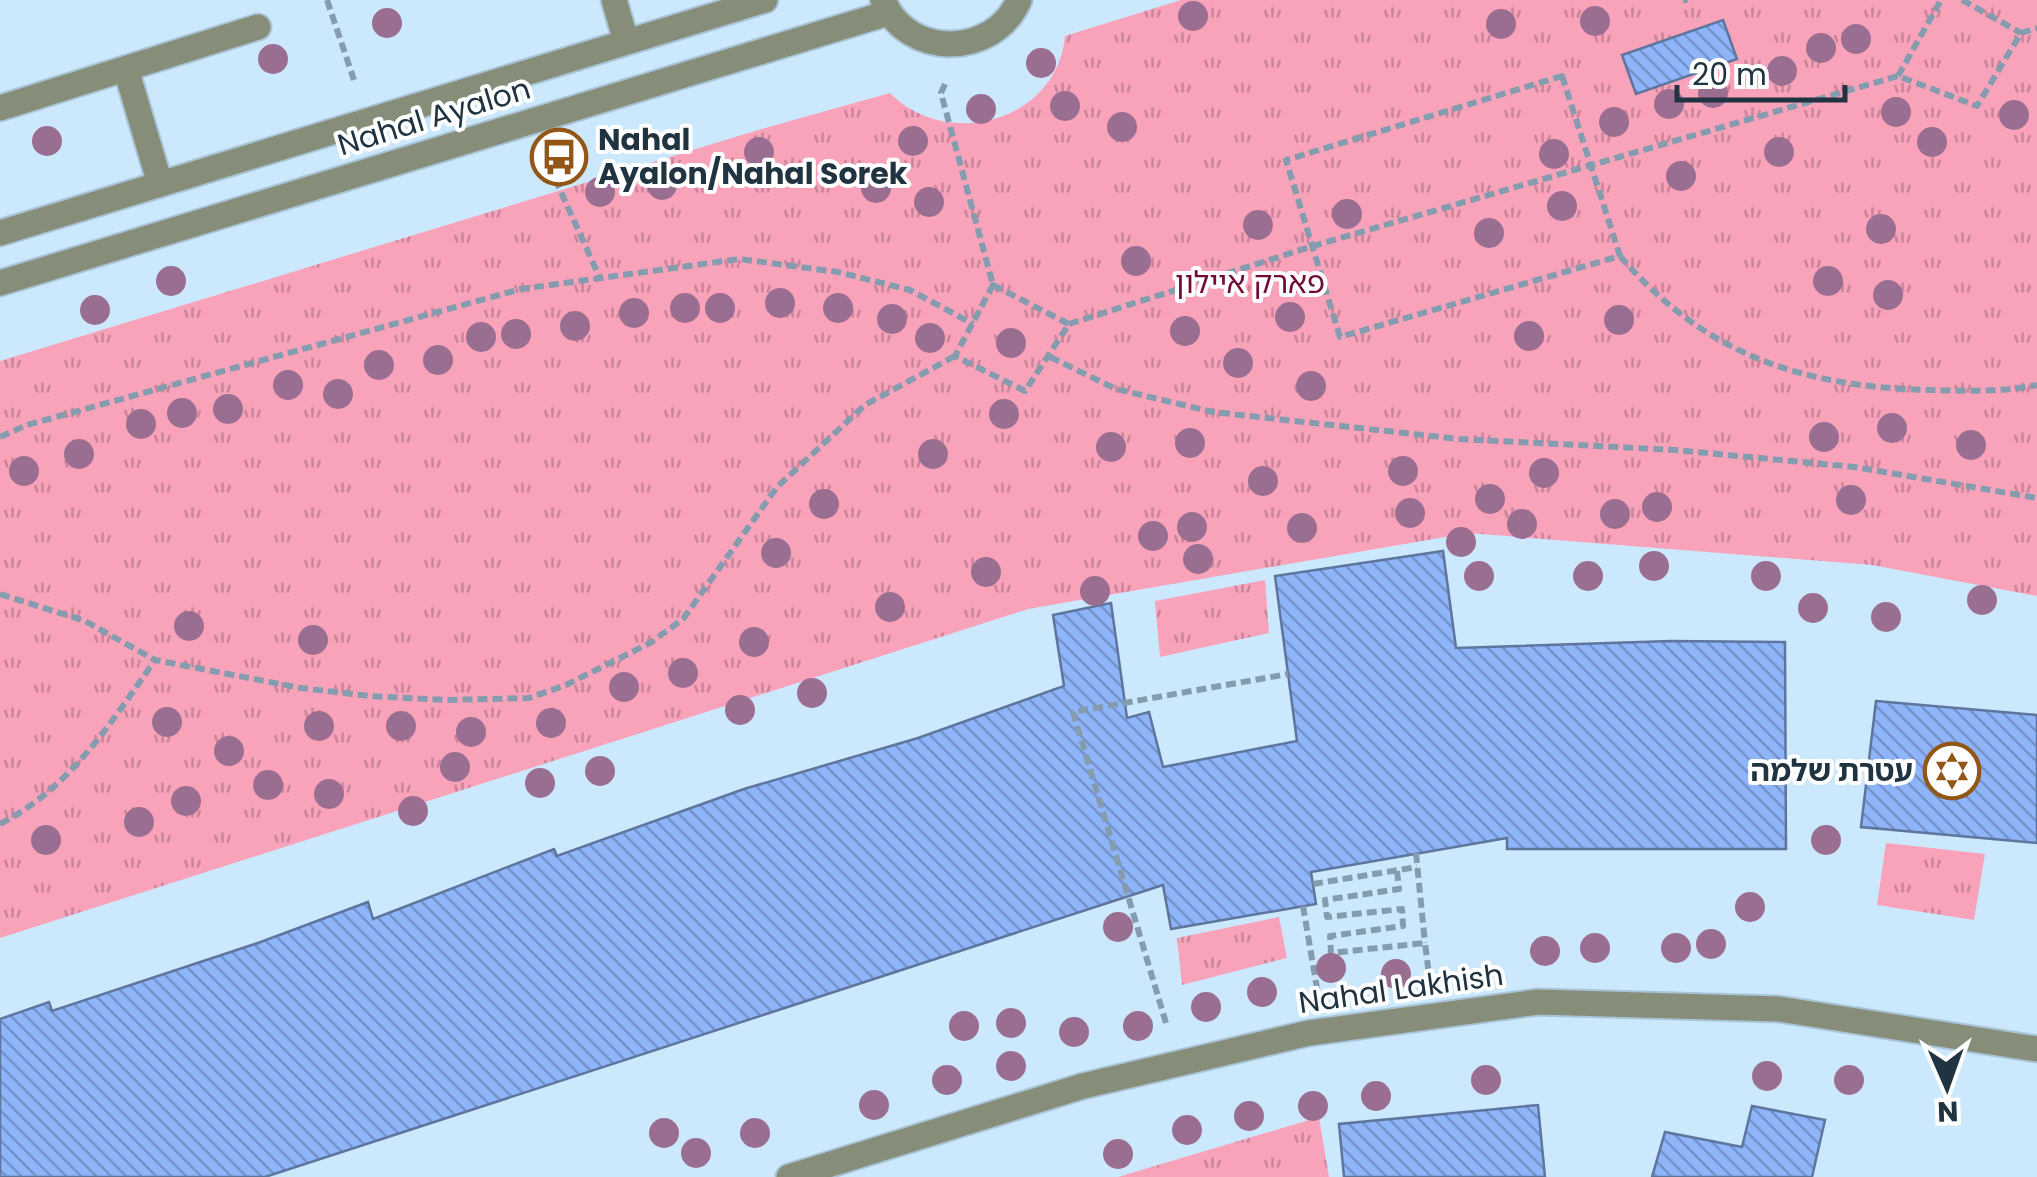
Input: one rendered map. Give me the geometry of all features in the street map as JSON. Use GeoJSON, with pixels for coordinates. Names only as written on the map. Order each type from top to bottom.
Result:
{"type":"FeatureCollection","features":[{"type":"Feature","properties":{"kind":"street"},"geometry":{"type":"LineString","coordinates":[[614,0],[626,41]]}},
{"type":"Feature","properties":{"kind":"street","name":"Nahal Ayalon"},"geometry":{"type":"LineString","coordinates":[[0,233],[765,0]]}},
{"type":"Feature","properties":{"kind":"street"},"geometry":{"type":"LineString","coordinates":[[885,6],[917,38],[939,44],[967,43],[986,37],[1005,22],[1019,0]]}},
{"type":"Feature","properties":{"kind":"street","name":"Nahal Ayalon"},"geometry":{"type":"LineString","coordinates":[[0,284],[885,6]]}},
{"type":"Feature","properties":{"kind":"street"},"geometry":{"type":"LineString","coordinates":[[0,108],[258,27]]}},
{"type":"Feature","properties":{"kind":"street"},"geometry":{"type":"LineString","coordinates":[[126,69],[160,184]]}},
{"type":"Feature","properties":{"kind":"street","name":"Nahal Lakhish"},"geometry":{"type":"LineString","coordinates":[[790,1177],[1083,1086],[1325,1031],[1538,1002],[1778,1009],[2037,1049]]}},
{"type":"Feature","properties":{"kind":"path"},"geometry":{"type":"LineString","coordinates":[[327,0],[354,80]]}},
{"type":"Feature","properties":{"kind":"path"},"geometry":{"type":"LineString","coordinates":[[1898,76],[1942,0]]}},
{"type":"Feature","properties":{"kind":"path"},"geometry":{"type":"LineString","coordinates":[[1962,0],[2022,32],[2037,28]]}},
{"type":"Feature","properties":{"kind":"path"},"geometry":{"type":"LineString","coordinates":[[955,356],[1025,392],[1069,324],[1313,246],[1898,76],[1977,106],[2022,32]]}},
{"type":"Feature","properties":{"kind":"path"},"geometry":{"type":"LineString","coordinates":[[0,594],[85,621],[155,660],[301,688],[389,697],[529,698],[566,685],[650,643],[683,619],[777,486],[865,406],[955,356],[993,285],[941,92],[967,43]]}},
{"type":"Feature","properties":{"kind":"path"},"geometry":{"type":"LineString","coordinates":[[1620,256],[1340,337],[1286,160],[1562,76],[1620,256],[1651,292],[1684,319],[1723,344],[1765,363],[1825,379],[1890,389],[2037,385]]}},
{"type":"Feature","properties":{"kind":"path"},"geometry":{"type":"LineString","coordinates":[[555,180],[600,279]]}},
{"type":"Feature","properties":{"kind":"path"},"geometry":{"type":"LineString","coordinates":[[0,437],[27,426],[521,289],[738,260],[838,272],[910,290],[972,324]]}},
{"type":"Feature","properties":{"kind":"path"},"geometry":{"type":"LineString","coordinates":[[993,285],[1069,324]]}},
{"type":"Feature","properties":{"kind":"path"},"geometry":{"type":"LineString","coordinates":[[1050,357],[1116,389],[1213,412],[1458,438],[1675,450],[1855,468],[2037,498]]}},
{"type":"Feature","properties":{"kind":"path"},"geometry":{"type":"LineString","coordinates":[[0,824],[27,810],[78,765],[155,660]]}},
{"type":"Feature","properties":{"kind":"path"},"geometry":{"type":"LineString","coordinates":[[1178,1064],[1073,712],[1288,674]]}},
{"type":"Feature","properties":{"kind":"path"},"geometry":{"type":"LineString","coordinates":[[1416,853],[1435,1016]]}},
{"type":"Feature","properties":{"kind":"path"},"geometry":{"type":"LineString","coordinates":[[1313,884],[1417,867]]}},
{"type":"Feature","properties":{"kind":"path"},"geometry":{"type":"LineString","coordinates":[[1398,871],[1399,889],[1324,900],[1327,917],[1402,908],[1403,926],[1330,936],[1331,953],[1424,943]]}},
{"type":"Feature","properties":{"kind":"path"},"geometry":{"type":"LineString","coordinates":[[1302,906],[1325,1031]]}},
{"type":"Feature","properties":{"kind":"green space","name":"פארק איילון"},"geometry":{"type":"Polygon","coordinates":[[[1181,0],[2037,0],[2037,596],[1872,565],[1468,533],[1028,609],[0,938],[0,361],[890,93],[914,111],[940,121],[968,123],[996,118],[1021,107],[1042,89],[1058,66],[1065,36],[1181,0]]]}},
{"type":"Feature","properties":{"kind":"green space"},"geometry":{"type":"Polygon","coordinates":[[[1265,580],[1269,633],[1160,657],[1155,601],[1265,580]]]}},
{"type":"Feature","properties":{"kind":"green space"},"geometry":{"type":"Polygon","coordinates":[[[1886,843],[1985,854],[1974,920],[1877,905],[1886,843]]]}},
{"type":"Feature","properties":{"kind":"green space"},"geometry":{"type":"Polygon","coordinates":[[[1279,917],[1287,958],[1182,985],[1177,938],[1279,917]]]}},
{"type":"Feature","properties":{"kind":"green space"},"geometry":{"type":"Polygon","coordinates":[[[1319,1117],[1329,1177],[1118,1177],[1319,1117]]]}},
{"type":"Feature","properties":{"kind":"building"},"geometry":{"type":"Polygon","coordinates":[[[1723,20],[1737,59],[1636,94],[1622,55],[1723,20]]]}},
{"type":"Feature","properties":{"kind":"building"},"geometry":{"type":"Polygon","coordinates":[[[1443,551],[1456,648],[1671,641],[1785,642],[1786,849],[1507,849],[1507,838],[1311,872],[1316,904],[1171,929],[1163,885],[265,1177],[0,1177],[0,1019],[49,1002],[52,1011],[368,902],[373,919],[554,849],[557,856],[744,789],[918,738],[1064,686],[1053,615],[1111,603],[1127,718],[1149,712],[1163,767],[1297,741],[1275,576],[1443,551]]]}},
{"type":"Feature","properties":{"kind":"building","name":"עטרת שלמה"},"geometry":{"type":"Polygon","coordinates":[[[1876,701],[2037,715],[2037,843],[1861,827],[1876,701]]]}},
{"type":"Feature","properties":{"kind":"building"},"geometry":{"type":"Polygon","coordinates":[[[1538,1105],[1545,1177],[1344,1177],[1339,1124],[1538,1105]]]}},
{"type":"Feature","properties":{"kind":"building"},"geometry":{"type":"Polygon","coordinates":[[[1752,1106],[1825,1120],[1812,1177],[1652,1177],[1665,1132],[1742,1147],[1752,1106]]]}},
{"type":"Feature","properties":{"kind":"place","name":"Nahal Ayalon/Nahal Sorek"},"geometry":{"type":"Point","coordinates":[559,157]}},
{"type":"Feature","properties":{"kind":"place","name":"עטרת שלמה"},"geometry":{"type":"Point","coordinates":[1952,771]}}]}
